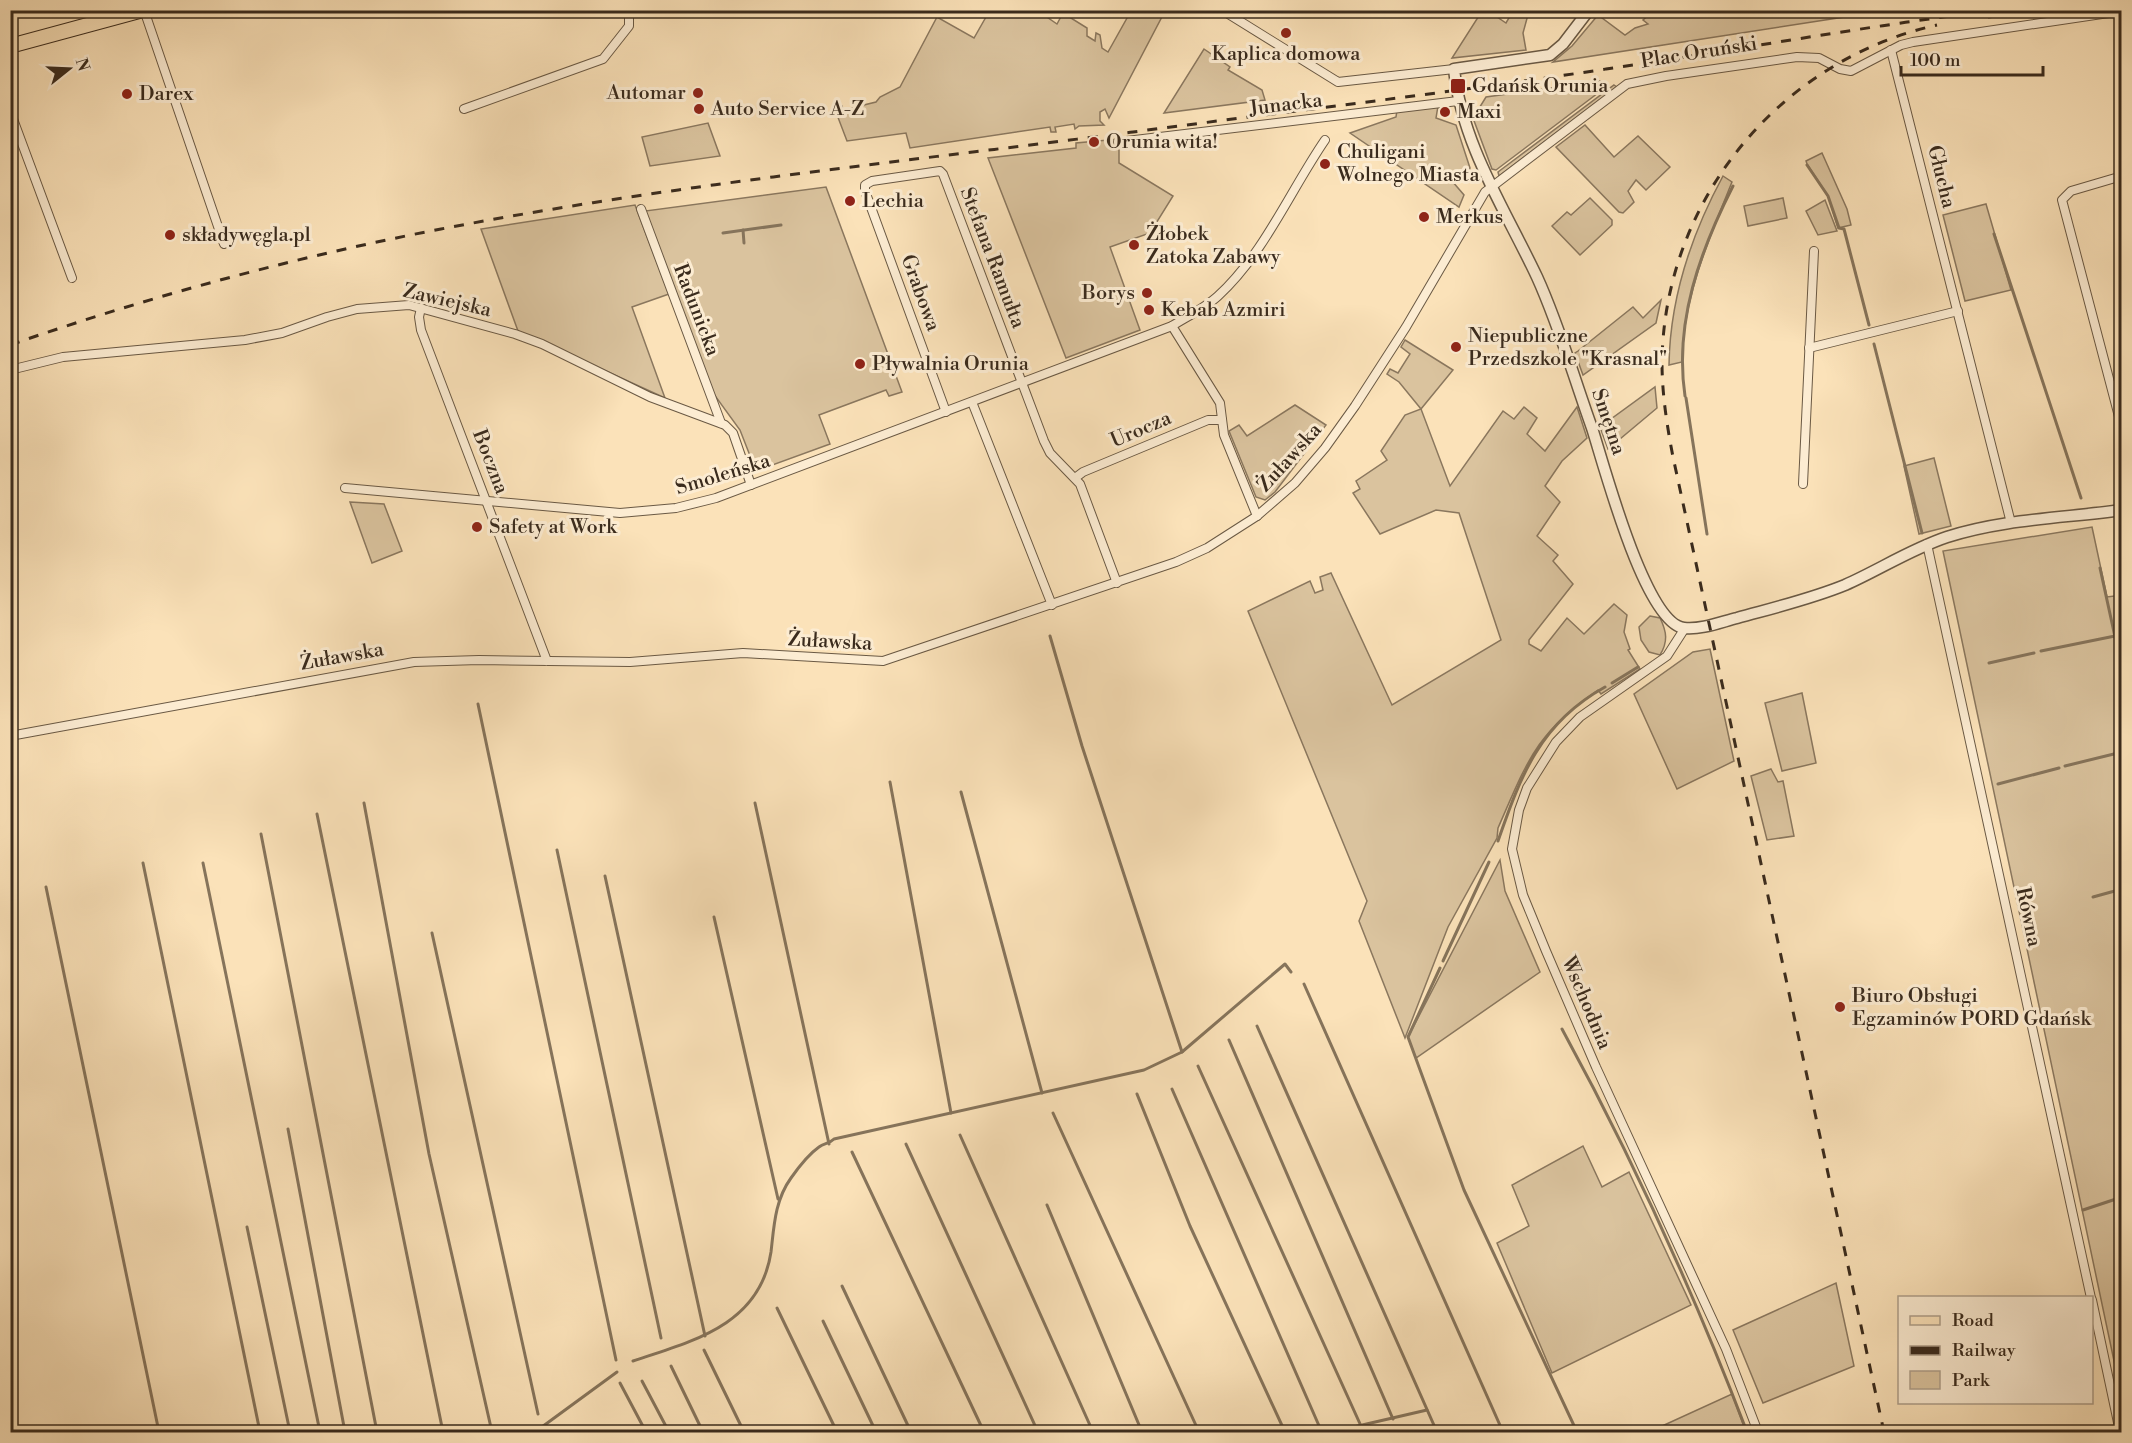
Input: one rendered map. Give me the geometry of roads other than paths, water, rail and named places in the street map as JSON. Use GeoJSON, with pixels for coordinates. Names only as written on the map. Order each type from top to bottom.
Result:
{"type":"FeatureCollection","features":[{"type":"Feature","properties":{"kind":"main road"},"geometry":{"type":"LineString","coordinates":[[10,46],[144,10]]}},
{"type":"Feature","properties":{"kind":"street"},"geometry":{"type":"LineString","coordinates":[[144,10],[224,244]]}},
{"type":"Feature","properties":{"kind":"street"},"geometry":{"type":"LineString","coordinates":[[464,109],[603,59],[629,26],[629,10]]}},
{"type":"Feature","properties":{"kind":"street"},"geometry":{"type":"LineString","coordinates":[[1222,10],[1338,82],[1550,56],[1563,45],[1589,10]]}},
{"type":"Feature","properties":{"kind":"street"},"geometry":{"type":"LineString","coordinates":[[1891,50],[1913,42],[2121,11]]}},
{"type":"Feature","properties":{"kind":"street","name":"Plac Oruński"},"geometry":{"type":"LineString","coordinates":[[1490,186],[1631,82],[1797,57],[1820,58],[1844,71],[1851,72],[1891,50]]}},
{"type":"Feature","properties":{"kind":"street","name":"Głucha"},"geometry":{"type":"LineString","coordinates":[[1891,50],[2011,523]]}},
{"type":"Feature","properties":{"kind":"street"},"geometry":{"type":"LineString","coordinates":[[1454,69],[1458,101],[1490,186]]}},
{"type":"Feature","properties":{"kind":"street","name":"Junacka"},"geometry":{"type":"LineString","coordinates":[[1118,142],[1458,101]]}},
{"type":"Feature","properties":{"kind":"street"},"geometry":{"type":"LineString","coordinates":[[10,111],[72,278]]}},
{"type":"Feature","properties":{"kind":"street","name":"Smoleńska"},"geometry":{"type":"LineString","coordinates":[[345,488],[637,513],[703,503],[1172,326],[1208,304],[1233,280],[1259,246],[1325,140]]}},
{"type":"Feature","properties":{"kind":"street","name":"Stefana Ramułta"},"geometry":{"type":"LineString","coordinates":[[865,185],[940,171],[1047,447],[1082,488],[1117,583]]}},
{"type":"Feature","properties":{"kind":"street"},"geometry":{"type":"LineString","coordinates":[[2121,176],[2072,191],[2062,200],[2121,428]]}},
{"type":"Feature","properties":{"kind":"street","name":"Grabowa"},"geometry":{"type":"LineString","coordinates":[[865,185],[865,191],[946,411]]}},
{"type":"Feature","properties":{"kind":"street","name":"Żuławska"},"geometry":{"type":"LineString","coordinates":[[10,736],[371,668],[414,662],[663,661],[743,653],[883,661],[1117,583],[1200,552],[1257,516],[1295,483],[1355,406],[1406,327],[1490,186]]}},
{"type":"Feature","properties":{"kind":"street","name":"Smętna"},"geometry":{"type":"LineString","coordinates":[[1490,186],[1538,280],[1642,577],[1666,616],[1684,628]]}},
{"type":"Feature","properties":{"kind":"street","name":"Radunicka"},"geometry":{"type":"LineString","coordinates":[[640,208],[721,423]]}},
{"type":"Feature","properties":{"kind":"street"},"geometry":{"type":"LineString","coordinates":[[1803,484],[1814,251]]}},
{"type":"Feature","properties":{"kind":"street","name":"Zawiejska"},"geometry":{"type":"LineString","coordinates":[[10,370],[63,357],[224,344],[264,337],[327,316],[372,307],[400,305],[421,308],[542,344],[650,397],[721,423]]}},
{"type":"Feature","properties":{"kind":"street","name":"Boczna"},"geometry":{"type":"LineString","coordinates":[[421,308],[421,330],[548,661]]}},
{"type":"Feature","properties":{"kind":"street"},"geometry":{"type":"LineString","coordinates":[[1809,348],[1958,311]]}},
{"type":"Feature","properties":{"kind":"street"},"geometry":{"type":"LineString","coordinates":[[1172,326],[1220,403],[1224,435],[1257,516]]}},
{"type":"Feature","properties":{"kind":"street"},"geometry":{"type":"LineString","coordinates":[[972,402],[1052,605]]}},
{"type":"Feature","properties":{"kind":"street","name":"Urocza"},"geometry":{"type":"LineString","coordinates":[[1075,478],[1083,472],[1208,420],[1222,420]]}},
{"type":"Feature","properties":{"kind":"street"},"geometry":{"type":"LineString","coordinates":[[721,423],[733,433],[751,485]]}},
{"type":"Feature","properties":{"kind":"street"},"geometry":{"type":"LineString","coordinates":[[1684,628],[1742,616],[1840,587],[1928,544],[1965,532],[2011,523],[2121,510]]}},
{"type":"Feature","properties":{"kind":"street","name":"Równa"},"geometry":{"type":"LineString","coordinates":[[1928,544],[2090,1296]]}},
{"type":"Feature","properties":{"kind":"street","name":"Wschodnia"},"geometry":{"type":"LineString","coordinates":[[1684,628],[1667,656],[1580,717],[1556,742],[1527,788],[1519,810],[1512,849],[1523,896],[1546,951],[1596,1067],[1726,1349],[1758,1432]]}},
{"type":"Feature","properties":{"kind":"street","name":"Równa"},"geometry":{"type":"LineString","coordinates":[[2093,1308],[2120,1432]]}},
{"type":"Feature","properties":{"kind":"waterway"},"geometry":{"type":"LineString","coordinates":[[10,12],[16,10]]}},
{"type":"Feature","properties":{"kind":"waterway"},"geometry":{"type":"LineString","coordinates":[[1807,165],[1828,196],[1839,228],[1844,229],[1869,325]]}},
{"type":"Feature","properties":{"kind":"waterway"},"geometry":{"type":"LineString","coordinates":[[1685,396],[1683,341],[1692,288],[1710,236],[1733,186]]}},
{"type":"Feature","properties":{"kind":"waterway"},"geometry":{"type":"LineString","coordinates":[[723,233],[781,225]]}},
{"type":"Feature","properties":{"kind":"waterway"},"geometry":{"type":"LineString","coordinates":[[743,230],[744,243]]}},
{"type":"Feature","properties":{"kind":"waterway"},"geometry":{"type":"LineString","coordinates":[[1994,234],[2081,498]]}},
{"type":"Feature","properties":{"kind":"waterway"},"geometry":{"type":"LineString","coordinates":[[1874,344],[1922,533]]}},
{"type":"Feature","properties":{"kind":"waterway"},"geometry":{"type":"LineString","coordinates":[[1686,398],[1707,534]]}},
{"type":"Feature","properties":{"kind":"waterway"},"geometry":{"type":"LineString","coordinates":[[2100,568],[2122,669]]}},
{"type":"Feature","properties":{"kind":"waterway"},"geometry":{"type":"LineString","coordinates":[[1050,636],[1082,746],[1182,1052]]}},
{"type":"Feature","properties":{"kind":"waterway"},"geometry":{"type":"LineString","coordinates":[[2041,651],[2115,636]]}},
{"type":"Feature","properties":{"kind":"waterway"},"geometry":{"type":"LineString","coordinates":[[1989,663],[2034,653]]}},
{"type":"Feature","properties":{"kind":"waterway"},"geometry":{"type":"LineString","coordinates":[[1612,683],[1638,667]]}},
{"type":"Feature","properties":{"kind":"waterway"},"geometry":{"type":"LineString","coordinates":[[1498,841],[1525,773],[1549,734],[1583,701],[1605,687]]}},
{"type":"Feature","properties":{"kind":"waterway"},"geometry":{"type":"LineString","coordinates":[[478,704],[616,1360]]}},
{"type":"Feature","properties":{"kind":"waterway"},"geometry":{"type":"LineString","coordinates":[[2065,766],[2122,752]]}},
{"type":"Feature","properties":{"kind":"waterway"},"geometry":{"type":"LineString","coordinates":[[1998,784],[2059,768]]}},
{"type":"Feature","properties":{"kind":"waterway"},"geometry":{"type":"LineString","coordinates":[[890,782],[951,1113]]}},
{"type":"Feature","properties":{"kind":"waterway"},"geometry":{"type":"LineString","coordinates":[[961,792],[1042,1093]]}},
{"type":"Feature","properties":{"kind":"waterway"},"geometry":{"type":"LineString","coordinates":[[364,803],[429,1154],[492,1432]]}},
{"type":"Feature","properties":{"kind":"waterway"},"geometry":{"type":"LineString","coordinates":[[755,803],[829,1144]]}},
{"type":"Feature","properties":{"kind":"waterway"},"geometry":{"type":"LineString","coordinates":[[317,814],[443,1432]]}},
{"type":"Feature","properties":{"kind":"waterway"},"geometry":{"type":"LineString","coordinates":[[261,834],[377,1432]]}},
{"type":"Feature","properties":{"kind":"waterway"},"geometry":{"type":"LineString","coordinates":[[557,850],[661,1338]]}},
{"type":"Feature","properties":{"kind":"waterway"},"geometry":{"type":"LineString","coordinates":[[1443,961],[1489,862]]}},
{"type":"Feature","properties":{"kind":"waterway"},"geometry":{"type":"LineString","coordinates":[[143,863],[260,1432]]}},
{"type":"Feature","properties":{"kind":"waterway"},"geometry":{"type":"LineString","coordinates":[[203,863],[320,1432]]}},
{"type":"Feature","properties":{"kind":"waterway"},"geometry":{"type":"LineString","coordinates":[[605,876],[705,1336]]}},
{"type":"Feature","properties":{"kind":"waterway"},"geometry":{"type":"LineString","coordinates":[[46,887],[159,1432]]}},
{"type":"Feature","properties":{"kind":"waterway"},"geometry":{"type":"LineString","coordinates":[[2093,897],[2122,889]]}},
{"type":"Feature","properties":{"kind":"waterway"},"geometry":{"type":"LineString","coordinates":[[714,917],[778,1199]]}},
{"type":"Feature","properties":{"kind":"waterway"},"geometry":{"type":"LineString","coordinates":[[432,933],[538,1414]]}},
{"type":"Feature","properties":{"kind":"waterway"},"geometry":{"type":"LineString","coordinates":[[633,1361],[700,1337],[738,1313],[753,1297],[764,1277],[771,1252],[776,1213],[786,1186],[811,1153],[821,1146],[834,1139],[1144,1070],[1182,1052],[1285,964],[1291,972]]}},
{"type":"Feature","properties":{"kind":"waterway"},"geometry":{"type":"LineString","coordinates":[[1440,968],[1408,1037],[1464,1190],[1577,1432]]}},
{"type":"Feature","properties":{"kind":"waterway"},"geometry":{"type":"LineString","coordinates":[[1304,984],[1503,1432]]}},
{"type":"Feature","properties":{"kind":"waterway"},"geometry":{"type":"LineString","coordinates":[[1257,1026],[1437,1432]]}},
{"type":"Feature","properties":{"kind":"waterway"},"geometry":{"type":"LineString","coordinates":[[1562,1029],[1661,1227],[1706,1329],[1747,1432]]}},
{"type":"Feature","properties":{"kind":"waterway"},"geometry":{"type":"LineString","coordinates":[[1229,1040],[1393,1419]]}},
{"type":"Feature","properties":{"kind":"waterway"},"geometry":{"type":"LineString","coordinates":[[1198,1066],[1361,1426]]}},
{"type":"Feature","properties":{"kind":"waterway"},"geometry":{"type":"LineString","coordinates":[[1172,1089],[1320,1428]]}},
{"type":"Feature","properties":{"kind":"waterway"},"geometry":{"type":"LineString","coordinates":[[1137,1094],[1190,1226],[1285,1432]]}},
{"type":"Feature","properties":{"kind":"waterway"},"geometry":{"type":"LineString","coordinates":[[1053,1113],[1199,1432]]}},
{"type":"Feature","properties":{"kind":"waterway"},"geometry":{"type":"LineString","coordinates":[[288,1129],[345,1432]]}},
{"type":"Feature","properties":{"kind":"waterway"},"geometry":{"type":"LineString","coordinates":[[960,1135],[1093,1432]]}},
{"type":"Feature","properties":{"kind":"waterway"},"geometry":{"type":"LineString","coordinates":[[906,1144],[1038,1432]]}},
{"type":"Feature","properties":{"kind":"waterway"},"geometry":{"type":"LineString","coordinates":[[852,1152],[984,1432]]}},
{"type":"Feature","properties":{"kind":"waterway"},"geometry":{"type":"LineString","coordinates":[[2083,1210],[2122,1197]]}},
{"type":"Feature","properties":{"kind":"waterway"},"geometry":{"type":"LineString","coordinates":[[1047,1205],[1142,1432]]}},
{"type":"Feature","properties":{"kind":"waterway"},"geometry":{"type":"LineString","coordinates":[[247,1227],[290,1432]]}},
{"type":"Feature","properties":{"kind":"waterway"},"geometry":{"type":"LineString","coordinates":[[842,1286],[911,1432]]}},
{"type":"Feature","properties":{"kind":"waterway"},"geometry":{"type":"LineString","coordinates":[[777,1308],[837,1432]]}},
{"type":"Feature","properties":{"kind":"waterway"},"geometry":{"type":"LineString","coordinates":[[823,1321],[876,1432]]}},
{"type":"Feature","properties":{"kind":"waterway"},"geometry":{"type":"LineString","coordinates":[[704,1350],[744,1432]]}},
{"type":"Feature","properties":{"kind":"waterway"},"geometry":{"type":"LineString","coordinates":[[671,1366],[703,1432]]}},
{"type":"Feature","properties":{"kind":"waterway"},"geometry":{"type":"LineString","coordinates":[[535,1432],[617,1372]]}},
{"type":"Feature","properties":{"kind":"waterway"},"geometry":{"type":"LineString","coordinates":[[642,1381],[669,1432]]}},
{"type":"Feature","properties":{"kind":"waterway"},"geometry":{"type":"LineString","coordinates":[[620,1383],[646,1432]]}},
{"type":"Feature","properties":{"kind":"waterway"},"geometry":{"type":"LineString","coordinates":[[1332,1432],[1427,1410]]}},
{"type":"Feature","properties":{"kind":"railway"},"geometry":{"type":"LineString","coordinates":[[10,345],[116,310],[278,265],[386,240],[527,213],[786,175],[1488,86],[1997,10]]}},
{"type":"Feature","properties":{"kind":"railway"},"geometry":{"type":"LineString","coordinates":[[1988,17],[2045,10]]}},
{"type":"Feature","properties":{"kind":"railway"},"geometry":{"type":"LineString","coordinates":[[1884,1432],[1673,457],[1665,410],[1662,362],[1668,302],[1684,246],[1708,193],[1741,146],[1782,104],[1828,70],[1880,43],[1937,25]]}},
{"type":"Feature","properties":{"kind":"place","name":"Kaplica domowa"},"geometry":{"type":"Point","coordinates":[1286,33]}},
{"type":"Feature","properties":{"kind":"place","name":"Gdańsk Orunia"},"geometry":{"type":"Point","coordinates":[1458,86]}},
{"type":"Feature","properties":{"kind":"place","name":"Automar"},"geometry":{"type":"Point","coordinates":[698,93]}},
{"type":"Feature","properties":{"kind":"place","name":"Darex"},"geometry":{"type":"Point","coordinates":[127,94]}},
{"type":"Feature","properties":{"kind":"place","name":"Auto Service A-Z"},"geometry":{"type":"Point","coordinates":[699,109]}},
{"type":"Feature","properties":{"kind":"place","name":"Maxi"},"geometry":{"type":"Point","coordinates":[1445,112]}},
{"type":"Feature","properties":{"kind":"place","name":"Orunia wita!"},"geometry":{"type":"Point","coordinates":[1094,142]}},
{"type":"Feature","properties":{"kind":"place","name":"Chuligani Wolnego Miasta"},"geometry":{"type":"Point","coordinates":[1325,164]}},
{"type":"Feature","properties":{"kind":"place","name":"Lechia"},"geometry":{"type":"Point","coordinates":[850,201]}},
{"type":"Feature","properties":{"kind":"place","name":"Merkus"},"geometry":{"type":"Point","coordinates":[1424,217]}},
{"type":"Feature","properties":{"kind":"place","name":"składywęgla.pl"},"geometry":{"type":"Point","coordinates":[170,235]}},
{"type":"Feature","properties":{"kind":"place","name":"Żłobek Zatoka Zabawy"},"geometry":{"type":"Point","coordinates":[1134,245]}},
{"type":"Feature","properties":{"kind":"place","name":"Borys"},"geometry":{"type":"Point","coordinates":[1147,293]}},
{"type":"Feature","properties":{"kind":"place","name":"Kebab Azmiri"},"geometry":{"type":"Point","coordinates":[1149,310]}},
{"type":"Feature","properties":{"kind":"place","name":"Niepubliczne Przedszkole \"Krasnal\""},"geometry":{"type":"Point","coordinates":[1456,347]}},
{"type":"Feature","properties":{"kind":"place","name":"Pływalnia Orunia"},"geometry":{"type":"Point","coordinates":[860,364]}},
{"type":"Feature","properties":{"kind":"place","name":"Safety at Work"},"geometry":{"type":"Point","coordinates":[477,527]}},
{"type":"Feature","properties":{"kind":"place","name":"Biuro Obsługi Egzaminów PORD Gdańsk"},"geometry":{"type":"Point","coordinates":[1840,1007]}}]}
